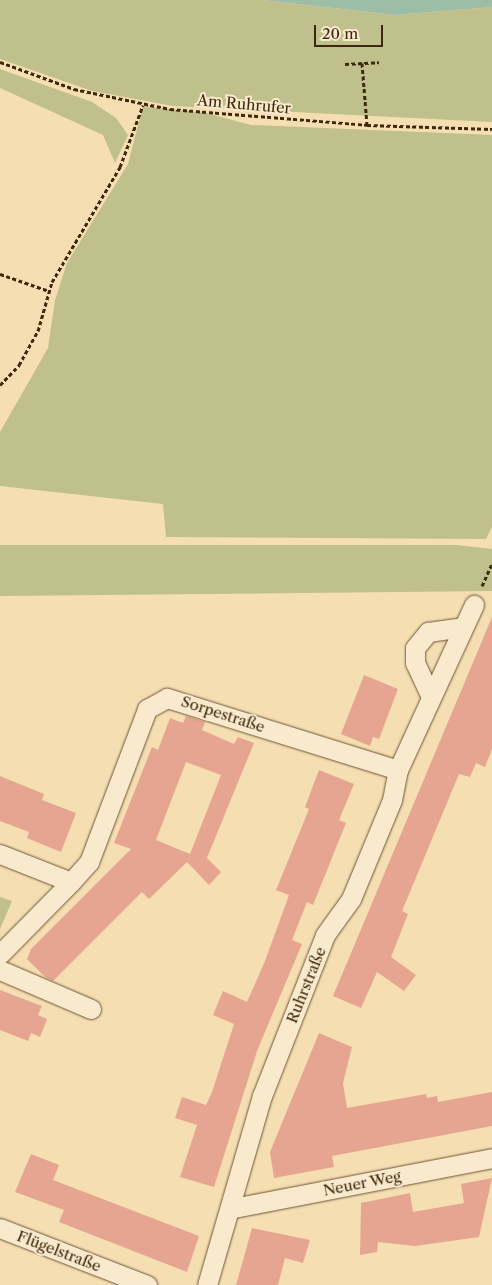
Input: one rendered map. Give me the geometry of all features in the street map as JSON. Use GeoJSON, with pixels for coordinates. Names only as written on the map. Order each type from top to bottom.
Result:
{"type":"FeatureCollection","features":[{"type":"Feature","properties":{"kind":"street","name":"Ruhrstraße"},"geometry":{"type":"LineString","coordinates":[[207,1285],[232,1208],[262,1096],[326,935],[351,899],[392,800],[398,770],[474,605]]}},
{"type":"Feature","properties":{"kind":"street"},"geometry":{"type":"LineString","coordinates":[[431,696],[415,663],[415,648],[428,632],[463,627]]}},
{"type":"Feature","properties":{"kind":"street","name":"Sorpestraße"},"geometry":{"type":"LineString","coordinates":[[0,954],[89,862],[147,709],[160,699],[175,698],[398,770]]}},
{"type":"Feature","properties":{"kind":"street"},"geometry":{"type":"LineString","coordinates":[[0,854],[71,882]]}},
{"type":"Feature","properties":{"kind":"street"},"geometry":{"type":"LineString","coordinates":[[0,970],[90,1009]]}},
{"type":"Feature","properties":{"kind":"street","name":"Neuer Weg"},"geometry":{"type":"LineString","coordinates":[[232,1208],[492,1158]]}},
{"type":"Feature","properties":{"kind":"street","name":"Flügelstraße"},"geometry":{"type":"LineString","coordinates":[[0,1228],[147,1285]]}},
{"type":"Feature","properties":{"kind":"path","name":"Am Ruhrufer"},"geometry":{"type":"LineString","coordinates":[[0,62],[55,84],[143,105],[367,124],[492,129]]}},
{"type":"Feature","properties":{"kind":"path"},"geometry":{"type":"LineString","coordinates":[[345,64],[378,62]]}},
{"type":"Feature","properties":{"kind":"path"},"geometry":{"type":"LineString","coordinates":[[362,63],[367,124]]}},
{"type":"Feature","properties":{"kind":"path"},"geometry":{"type":"LineString","coordinates":[[0,385],[19,365],[38,331],[49,291],[64,257],[120,167],[143,105]]}},
{"type":"Feature","properties":{"kind":"path"},"geometry":{"type":"LineString","coordinates":[[0,274],[49,291]]}},
{"type":"Feature","properties":{"kind":"path"},"geometry":{"type":"LineString","coordinates":[[483,585],[492,564]]}},
{"type":"Feature","properties":{"kind":"green space"},"geometry":{"type":"Polygon","coordinates":[[[0,0],[262,0],[395,15],[492,7],[492,122],[173,106],[92,91],[0,59],[0,0]]]}},
{"type":"Feature","properties":{"kind":"green space"},"geometry":{"type":"Polygon","coordinates":[[[0,69],[92,102],[116,118],[128,135],[115,163],[103,135],[0,88],[0,69]]]}},
{"type":"Feature","properties":{"kind":"green space"},"geometry":{"type":"Polygon","coordinates":[[[143,106],[206,113],[251,125],[492,135],[492,527],[486,539],[166,537],[163,504],[0,486],[0,432],[48,348],[55,300],[67,263],[128,164],[143,106]]]}},
{"type":"Feature","properties":{"kind":"green space"},"geometry":{"type":"Polygon","coordinates":[[[0,545],[457,545],[492,549],[492,591],[0,596],[0,545]]]}},
{"type":"Feature","properties":{"kind":"green space"},"geometry":{"type":"Polygon","coordinates":[[[0,897],[12,901],[0,929],[0,897]]]}},
{"type":"Feature","properties":{"kind":"shaded area"},"geometry":{"type":"Polygon","coordinates":[[[262,0],[492,0],[492,7],[395,15],[262,0]]]}},
{"type":"Feature","properties":{"kind":"building"},"geometry":{"type":"Polygon","coordinates":[[[492,617],[492,749],[485,767],[476,763],[470,777],[459,774],[402,911],[408,914],[391,957],[416,975],[404,991],[377,972],[361,1008],[333,996],[492,617]]]}},
{"type":"Feature","properties":{"kind":"building"},"geometry":{"type":"Polygon","coordinates":[[[364,675],[398,689],[379,739],[373,737],[370,746],[341,734],[364,675]]]}},
{"type":"Feature","properties":{"kind":"building"},"geometry":{"type":"Polygon","coordinates":[[[186,716],[205,722],[202,730],[234,744],[238,737],[254,743],[207,858],[221,872],[209,885],[187,862],[149,899],[142,892],[53,981],[45,977],[27,959],[31,949],[131,849],[114,843],[152,747],[158,750],[170,718],[183,723],[186,716]],[[186,762],[156,840],[190,854],[221,775],[186,762]]]}},
{"type":"Feature","properties":{"kind":"building"},"geometry":{"type":"Polygon","coordinates":[[[319,770],[354,784],[339,820],[346,823],[313,905],[307,902],[292,940],[302,944],[257,1051],[214,1187],[180,1177],[197,1125],[175,1118],[182,1097],[206,1105],[212,1092],[234,1024],[213,1015],[223,991],[247,1002],[265,961],[289,895],[276,890],[309,809],[305,807],[319,770]]]}},
{"type":"Feature","properties":{"kind":"building"},"geometry":{"type":"Polygon","coordinates":[[[0,776],[44,794],[42,800],[76,813],[61,852],[27,838],[29,832],[0,821],[0,776]]]}},
{"type":"Feature","properties":{"kind":"building"},"geometry":{"type":"Polygon","coordinates":[[[0,990],[42,1006],[38,1015],[47,1019],[40,1037],[31,1033],[28,1041],[0,1030],[0,990]]]}},
{"type":"Feature","properties":{"kind":"building"},"geometry":{"type":"Polygon","coordinates":[[[319,1033],[352,1047],[343,1083],[347,1108],[426,1094],[427,1098],[437,1096],[438,1102],[492,1092],[492,1126],[332,1156],[334,1167],[274,1178],[270,1152],[319,1033]]]}},
{"type":"Feature","properties":{"kind":"building"},"geometry":{"type":"Polygon","coordinates":[[[31,1154],[59,1165],[53,1180],[199,1236],[187,1272],[59,1222],[64,1210],[15,1192],[31,1154]]]}},
{"type":"Feature","properties":{"kind":"building"},"geometry":{"type":"Polygon","coordinates":[[[492,1178],[479,1237],[415,1246],[378,1242],[377,1252],[360,1255],[361,1203],[410,1193],[413,1212],[464,1203],[461,1184],[492,1178]]]}},
{"type":"Feature","properties":{"kind":"building"},"geometry":{"type":"Polygon","coordinates":[[[252,1228],[310,1240],[303,1263],[285,1258],[278,1285],[236,1285],[252,1228]]]}}]}
